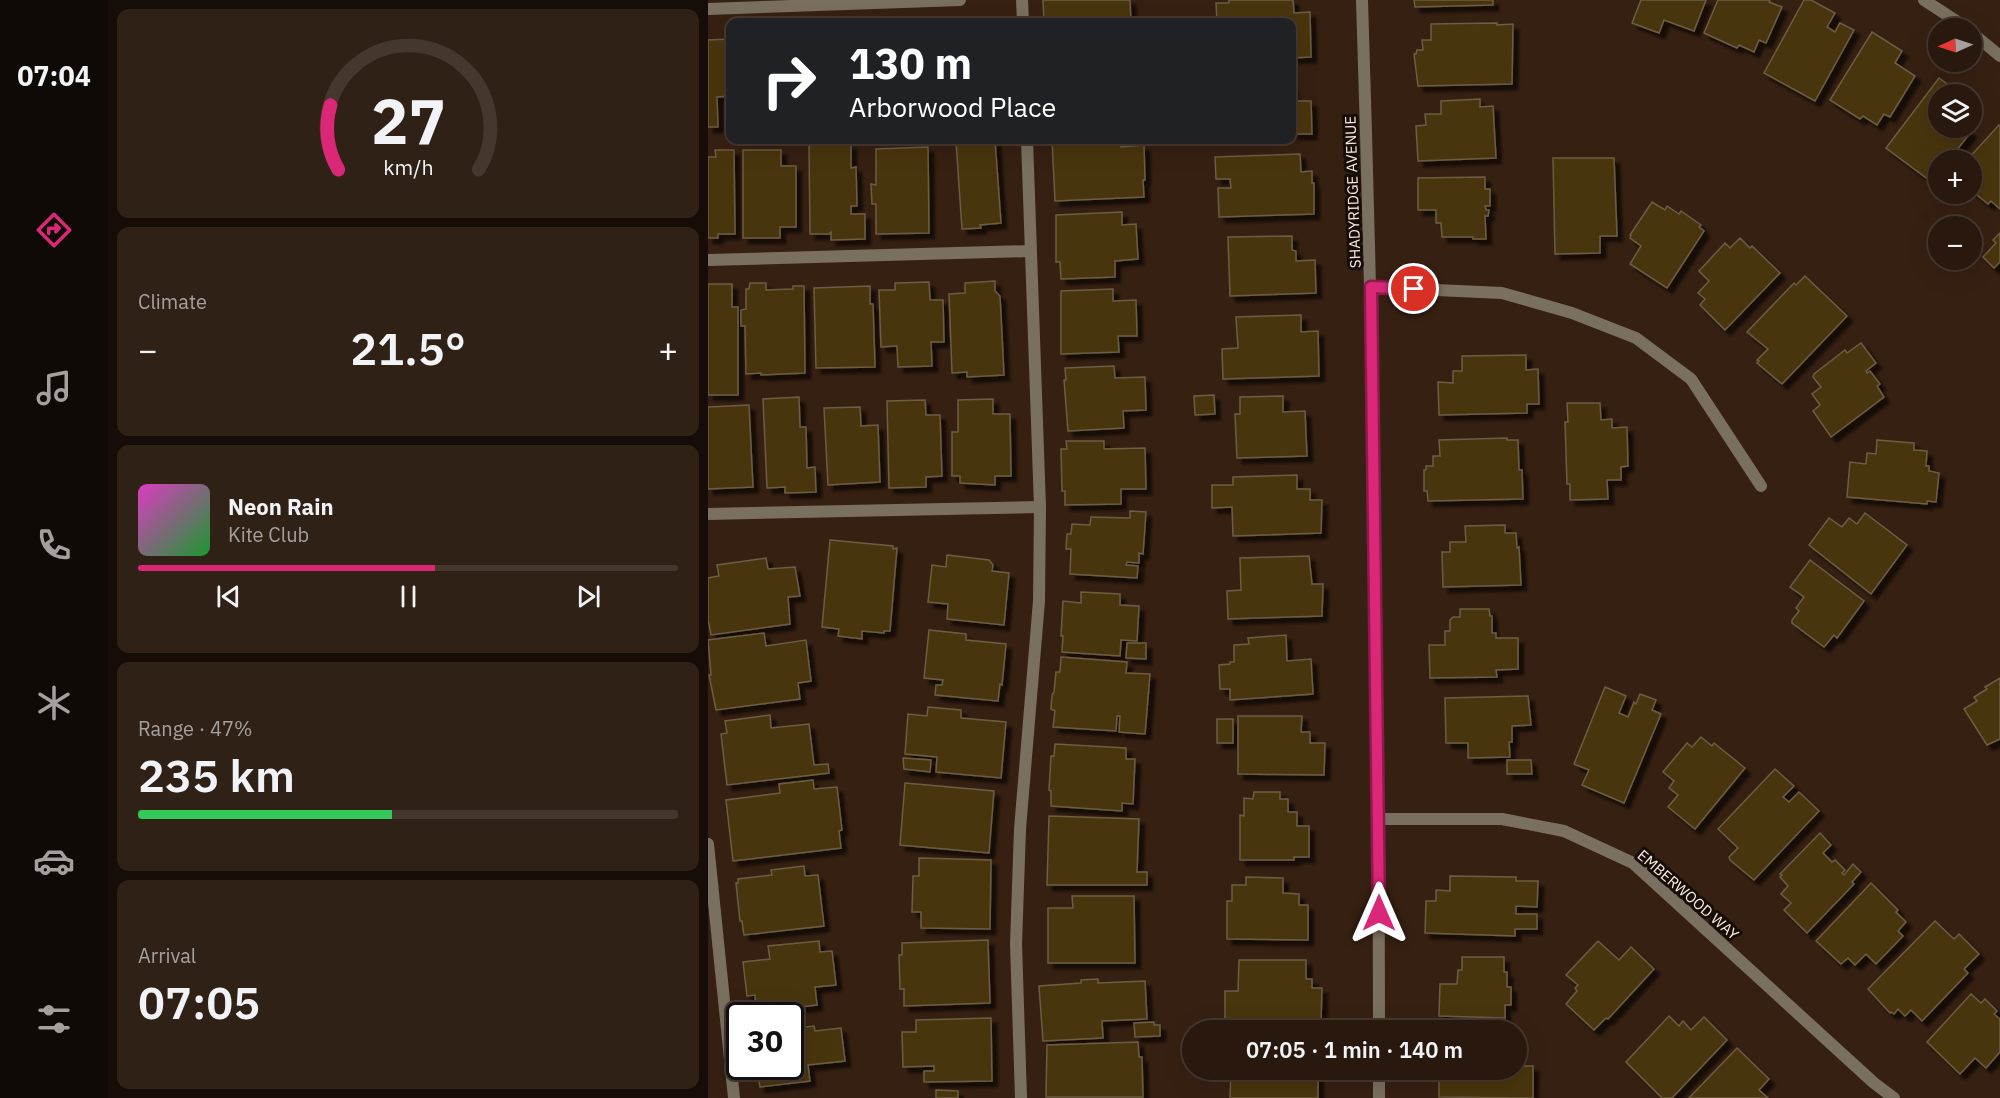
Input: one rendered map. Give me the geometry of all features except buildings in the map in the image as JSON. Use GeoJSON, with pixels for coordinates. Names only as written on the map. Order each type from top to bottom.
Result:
{"type":"FeatureCollection","features":[{"type":"Feature","properties":{"kind":"street"},"geometry":{"type":"LineString","coordinates":[[708,9],[960,0]]}},
{"type":"Feature","properties":{"kind":"street"},"geometry":{"type":"LineString","coordinates":[[1022,0],[1023,18]]}},
{"type":"Feature","properties":{"kind":"street","name":"SHADYRIDGE AVENUE"},"geometry":{"type":"LineString","coordinates":[[1362,0],[1371,287],[1379,819],[1379,1020]]}},
{"type":"Feature","properties":{"kind":"street"},"geometry":{"type":"LineString","coordinates":[[1924,0],[1952,18]]}},
{"type":"Feature","properties":{"kind":"street"},"geometry":{"type":"LineString","coordinates":[[1982,41],[2000,56]]}},
{"type":"Feature","properties":{"kind":"street"},"geometry":{"type":"LineString","coordinates":[[1020,1098],[1016,944],[1020,829],[1039,601],[1040,507],[1027,144]]}},
{"type":"Feature","properties":{"kind":"street"},"geometry":{"type":"LineString","coordinates":[[708,260],[1031,251]]}},
{"type":"Feature","properties":{"kind":"street"},"geometry":{"type":"LineString","coordinates":[[1371,287],[1502,293],[1572,312],[1635,338],[1691,379],[1761,486]]}},
{"type":"Feature","properties":{"kind":"street"},"geometry":{"type":"LineString","coordinates":[[708,514],[1040,507]]}},
{"type":"Feature","properties":{"kind":"street","name":"EMBERWOOD WAY"},"geometry":{"type":"LineString","coordinates":[[1379,819],[1503,819],[1564,831],[1633,863],[1865,1076],[1894,1098]]}},
{"type":"Feature","properties":{"kind":"street"},"geometry":{"type":"LineString","coordinates":[[708,844],[734,1098]]}},
{"type":"Feature","properties":{"kind":"street"},"geometry":{"type":"LineString","coordinates":[[1379,1080],[1379,1098]]}},
{"type":"Feature","properties":{"kind":"route"},"geometry":{"type":"LineString","coordinates":[[1379,913],[1371,287],[1414,289]]}}]}
